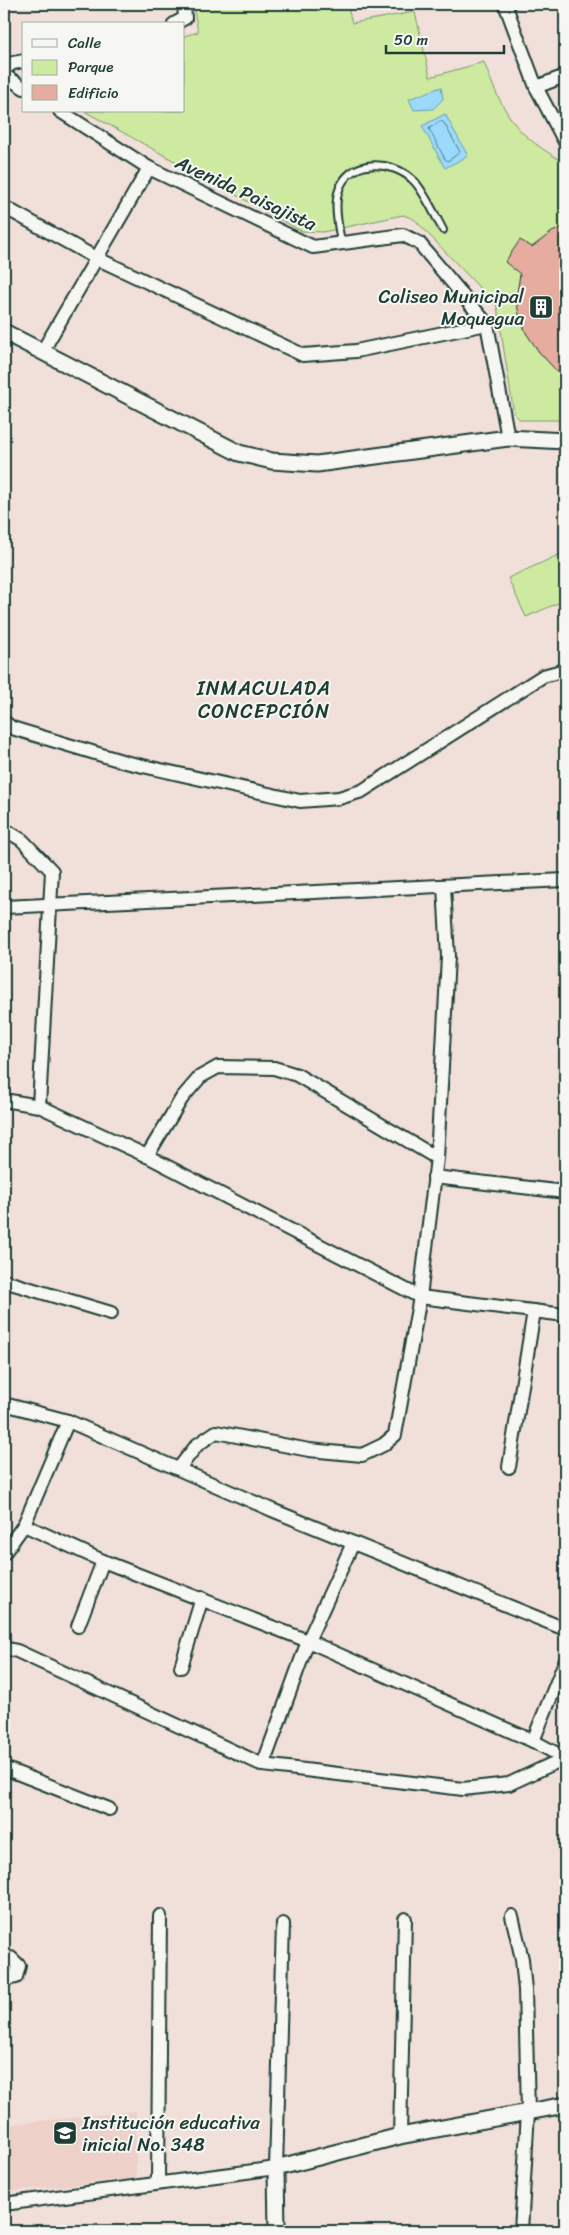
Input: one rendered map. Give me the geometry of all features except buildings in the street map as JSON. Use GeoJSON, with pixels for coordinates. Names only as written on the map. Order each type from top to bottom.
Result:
{"type":"FeatureCollection","features":[{"type":"Feature","properties":{"kind":"street"},"geometry":{"type":"LineString","coordinates":[[179,21],[184,4]]}},
{"type":"Feature","properties":{"kind":"street"},"geometry":{"type":"LineString","coordinates":[[505,4],[536,87],[565,142]]}},
{"type":"Feature","properties":{"kind":"street"},"geometry":{"type":"LineString","coordinates":[[4,69],[13,63],[22,61]]}},
{"type":"Feature","properties":{"kind":"street"},"geometry":{"type":"LineString","coordinates":[[4,76],[22,87]]}},
{"type":"Feature","properties":{"kind":"street"},"geometry":{"type":"LineString","coordinates":[[536,87],[565,76]]}},
{"type":"Feature","properties":{"kind":"street","name":"Avenida Paisajista"},"geometry":{"type":"LineString","coordinates":[[62,112],[149,168],[313,247],[403,235],[419,242],[487,324],[508,438]]}},
{"type":"Feature","properties":{"kind":"street"},"geometry":{"type":"LineString","coordinates":[[42,352],[149,168]]}},
{"type":"Feature","properties":{"kind":"street"},"geometry":{"type":"LineString","coordinates":[[4,207],[96,258],[303,355],[356,351],[487,324]]}},
{"type":"Feature","properties":{"kind":"street"},"geometry":{"type":"LineString","coordinates":[[4,332],[239,453],[272,461],[317,464],[508,438],[565,441]]}},
{"type":"Feature","properties":{"kind":"street"},"geometry":{"type":"LineString","coordinates":[[4,722],[12,728],[126,762],[300,801],[339,798],[362,791],[543,676],[565,670]]}},
{"type":"Feature","properties":{"kind":"street"},"geometry":{"type":"LineString","coordinates":[[4,829],[22,840],[52,871],[39,1106]]}},
{"type":"Feature","properties":{"kind":"street"},"geometry":{"type":"LineString","coordinates":[[4,907],[565,880]]}},
{"type":"Feature","properties":{"kind":"street"},"geometry":{"type":"LineString","coordinates":[[179,1468],[197,1445],[216,1432],[309,1450],[362,1455],[395,1435],[420,1297],[437,1158],[448,957],[444,886]]}},
{"type":"Feature","properties":{"kind":"street"},"geometry":{"type":"LineString","coordinates":[[147,1156],[182,1098],[200,1077],[218,1067],[274,1068],[298,1075],[437,1158]]}},
{"type":"Feature","properties":{"kind":"street"},"geometry":{"type":"LineString","coordinates":[[4,1100],[39,1106],[147,1156],[420,1297],[565,1315]]}},
{"type":"Feature","properties":{"kind":"street"},"geometry":{"type":"LineString","coordinates":[[434,1177],[565,1192]]}},
{"type":"Feature","properties":{"kind":"street"},"geometry":{"type":"LineString","coordinates":[[4,1282],[111,1313]]}},
{"type":"Feature","properties":{"kind":"street"},"geometry":{"type":"LineString","coordinates":[[509,1467],[534,1311]]}},
{"type":"Feature","properties":{"kind":"street"},"geometry":{"type":"LineString","coordinates":[[4,1404],[68,1421],[272,1510],[565,1629]]}},
{"type":"Feature","properties":{"kind":"street"},"geometry":{"type":"LineString","coordinates":[[4,1553],[24,1525],[68,1421]]}},
{"type":"Feature","properties":{"kind":"street"},"geometry":{"type":"LineString","coordinates":[[24,1525],[104,1561],[308,1641],[532,1741],[565,1758]]}},
{"type":"Feature","properties":{"kind":"street"},"geometry":{"type":"LineString","coordinates":[[263,1765],[308,1641],[353,1543]]}},
{"type":"Feature","properties":{"kind":"street"},"geometry":{"type":"LineString","coordinates":[[78,1626],[104,1561]]}},
{"type":"Feature","properties":{"kind":"street"},"geometry":{"type":"LineString","coordinates":[[181,1668],[202,1598]]}},
{"type":"Feature","properties":{"kind":"street"},"geometry":{"type":"LineString","coordinates":[[4,1648],[17,1651],[263,1765],[463,1789],[509,1784],[565,1758]]}},
{"type":"Feature","properties":{"kind":"street"},"geometry":{"type":"LineString","coordinates":[[532,1741],[565,1662]]}},
{"type":"Feature","properties":{"kind":"street"},"geometry":{"type":"LineString","coordinates":[[4,1768],[110,1809]]}},
{"type":"Feature","properties":{"kind":"street"},"geometry":{"type":"LineString","coordinates":[[158,2183],[160,1916]]}},
{"type":"Feature","properties":{"kind":"street"},"geometry":{"type":"LineString","coordinates":[[512,1916],[522,1959],[525,1990],[528,2111],[521,2231]]}},
{"type":"Feature","properties":{"kind":"street"},"geometry":{"type":"LineString","coordinates":[[400,2136],[405,1919]]}},
{"type":"Feature","properties":{"kind":"street"},"geometry":{"type":"LineString","coordinates":[[277,2231],[276,2168],[284,1924]]}},
{"type":"Feature","properties":{"kind":"street"},"geometry":{"type":"LineString","coordinates":[[4,1958],[11,1958],[19,1966],[16,1977],[4,1980]]}},
{"type":"Feature","properties":{"kind":"street"},"geometry":{"type":"LineString","coordinates":[[4,2204],[276,2168],[400,2136],[565,2105]]}},
{"type":"Feature","properties":{"kind":"lane"},"geometry":{"type":"LineString","coordinates":[[341,243],[337,212],[338,193],[347,177],[356,170],[374,164],[394,167],[414,181],[443,230]]}},
{"type":"Feature","properties":{"kind":"shaded area"},"geometry":{"type":"Polygon","coordinates":[[[136,2111],[136,2178],[4,2192],[4,2125],[136,2111]]]}},
{"type":"Feature","properties":{"kind":"green space"},"geometry":{"type":"Polygon","coordinates":[[[193,4],[347,4],[352,23],[415,12],[430,77],[484,62],[498,96],[518,128],[535,143],[565,164],[565,420],[521,420],[514,414],[497,306],[414,219],[403,215],[323,232],[301,231],[86,112],[185,112],[185,36],[198,32],[193,4]]]}},
{"type":"Feature","properties":{"kind":"green space"},"geometry":{"type":"Polygon","coordinates":[[[565,552],[565,600],[526,617],[508,578],[565,552]]]}},
{"type":"Feature","properties":{"kind":"water"},"geometry":{"type":"Polygon","coordinates":[[[441,87],[443,99],[433,109],[414,110],[409,99],[441,87]]]}},
{"type":"Feature","properties":{"kind":"water"},"geometry":{"type":"Polygon","coordinates":[[[445,114],[468,156],[445,168],[422,126],[445,114]]]}},
{"type":"Feature","properties":{"kind":"place","name":"Coliseo Municipal Moquegua"},"geometry":{"type":"Point","coordinates":[541,307]}},
{"type":"Feature","properties":{"kind":"place","name":"Institución educativa inicial No. 348"},"geometry":{"type":"Point","coordinates":[65,2133]}},
{"type":"Feature","properties":{"kind":"district","name":"INMACULADA CONCEPCIÓN"},"geometry":{"type":"Point","coordinates":[264,700]}}]}
